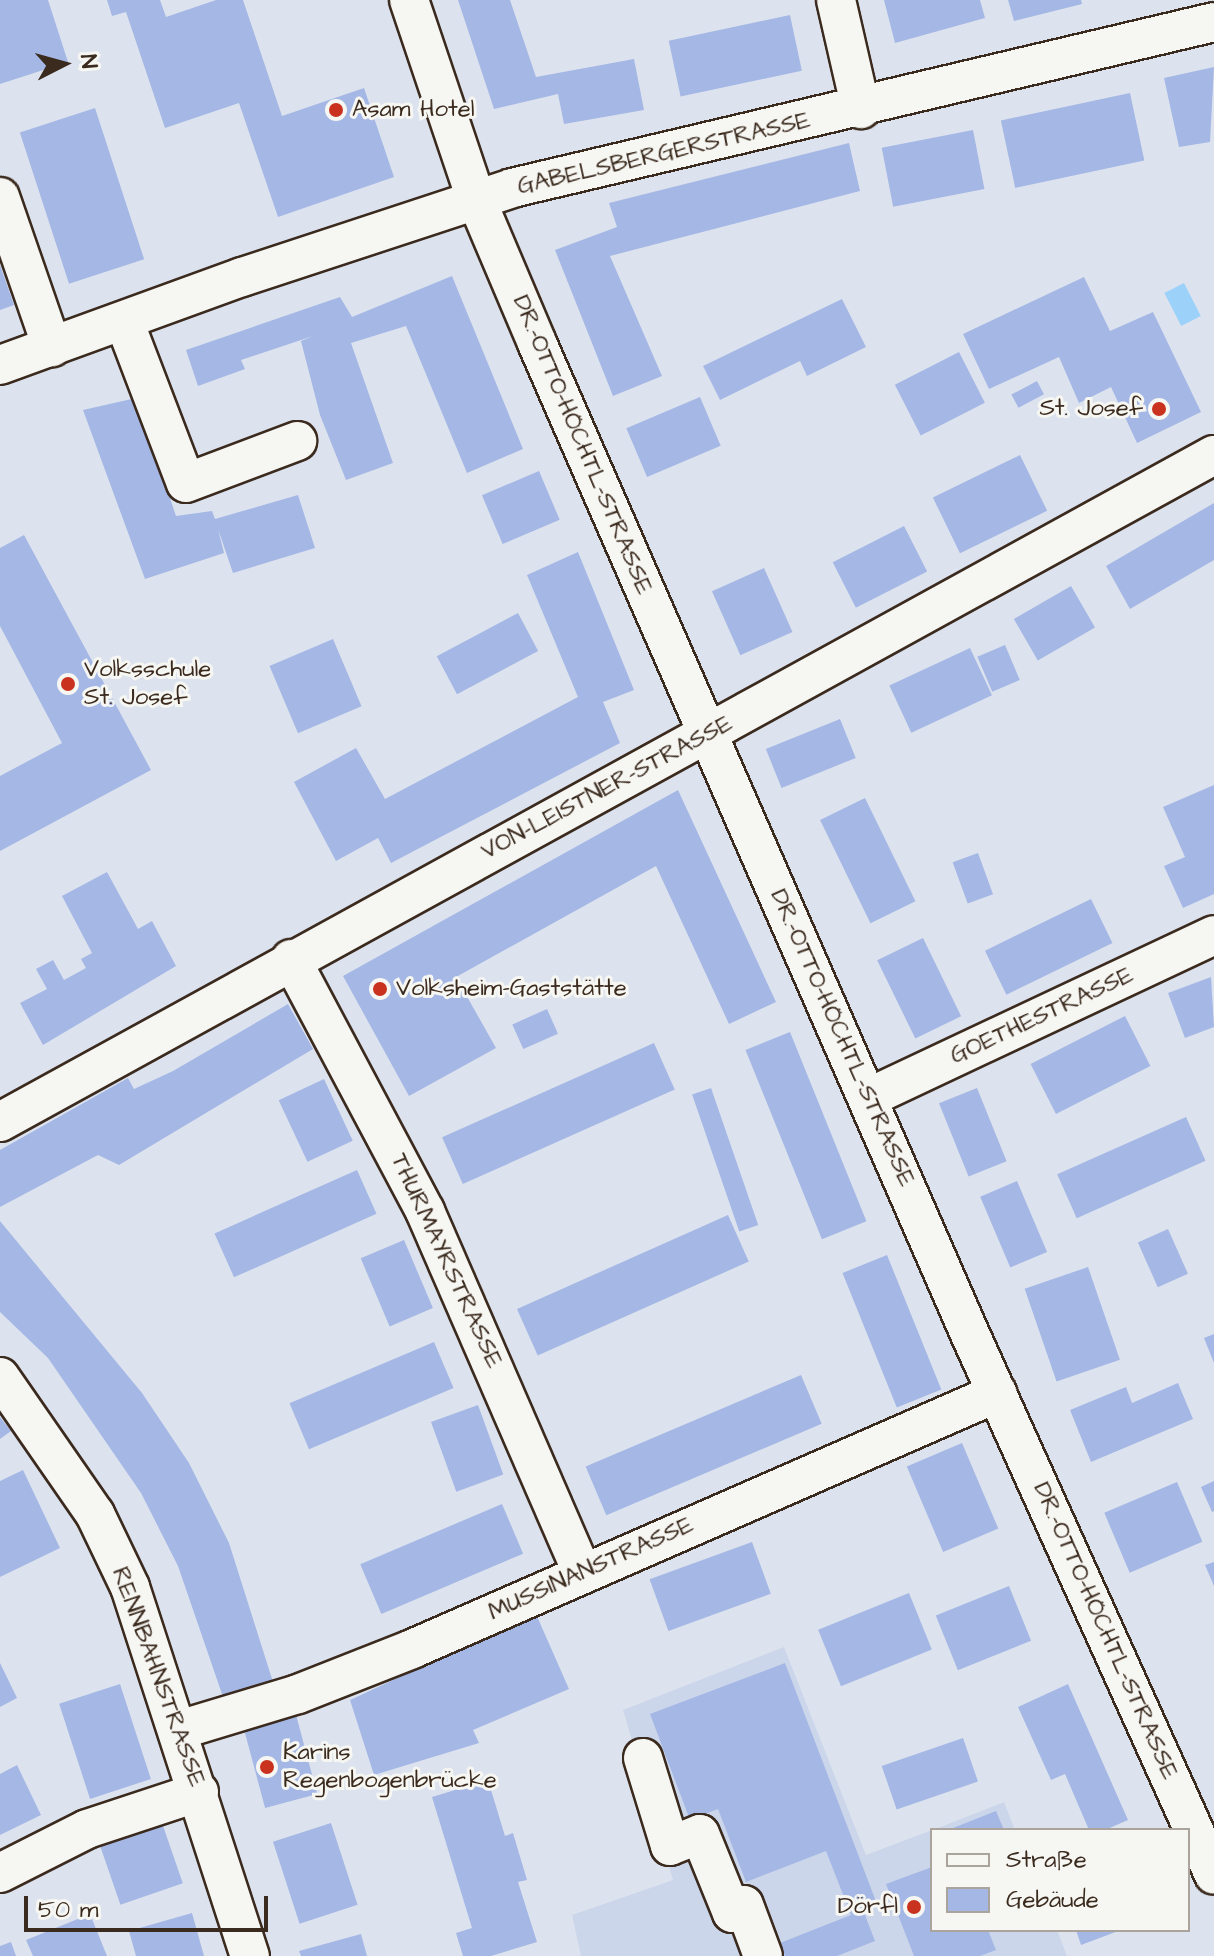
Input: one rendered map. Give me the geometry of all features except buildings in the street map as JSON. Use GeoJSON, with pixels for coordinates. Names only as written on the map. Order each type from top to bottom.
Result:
{"type":"FeatureCollection","features":[{"type":"Feature","properties":{"kind":"street","name":"DR.-OTTO-HÖCHTL-STRASSE"},"geometry":{"type":"LineString","coordinates":[[409,0],[476,199],[997,1393],[1214,1875]]}},
{"type":"Feature","properties":{"kind":"street"},"geometry":{"type":"LineString","coordinates":[[836,0],[861,109]]}},
{"type":"Feature","properties":{"kind":"street","name":"GABELSBERGERSTRASSE"},"geometry":{"type":"LineString","coordinates":[[0,365],[476,199],[1214,22]]}},
{"type":"Feature","properties":{"kind":"street"},"geometry":{"type":"LineString","coordinates":[[0,197],[52,347]]}},
{"type":"Feature","properties":{"kind":"street"},"geometry":{"type":"LineString","coordinates":[[124,321],[186,483],[297,441]]}},
{"type":"Feature","properties":{"kind":"street","name":"VON-LEISTNER-STRASSE"},"geometry":{"type":"LineString","coordinates":[[0,1122],[291,959],[1214,455]]}},
{"type":"Feature","properties":{"kind":"street","name":"GOETHESTRASSE"},"geometry":{"type":"LineString","coordinates":[[870,1097],[1214,935]]}},
{"type":"Feature","properties":{"kind":"street","name":"THURMAYRSTRASSE"},"geometry":{"type":"LineString","coordinates":[[291,959],[425,1211],[582,1572]]}},
{"type":"Feature","properties":{"kind":"street","name":"RENNBAHNSTRASSE"},"geometry":{"type":"LineString","coordinates":[[0,1377],[95,1514],[130,1587],[250,1956]]}},
{"type":"Feature","properties":{"kind":"street","name":"MUSSINANSTRASSE"},"geometry":{"type":"LineString","coordinates":[[179,1730],[352,1673],[997,1393]]}},
{"type":"Feature","properties":{"kind":"street"},"geometry":{"type":"LineString","coordinates":[[643,1758],[670,1846],[700,1834],[732,1913],[744,1905],[763,1956]]}},
{"type":"Feature","properties":{"kind":"street"},"geometry":{"type":"LineString","coordinates":[[0,1873],[87,1829],[199,1792]]}},
{"type":"Feature","properties":{"kind":"shaded area"},"geometry":{"type":"Polygon","coordinates":[[[784,1647],[866,1855],[930,1831],[930,1932],[1058,1932],[1067,1956],[581,1956],[572,1915],[673,1880],[623,1710],[784,1647]]]}},
{"type":"Feature","properties":{"kind":"shaded area"},"geometry":{"type":"Polygon","coordinates":[[[1004,1802],[1014,1828],[938,1828],[1004,1802]]]}},
{"type":"Feature","properties":{"kind":"water"},"geometry":{"type":"Polygon","coordinates":[[[1184,283],[1201,316],[1181,326],[1164,293],[1184,283]]]}},
{"type":"Feature","properties":{"kind":"place","name":"Asam Hotel"},"geometry":{"type":"Point","coordinates":[336,110]}},
{"type":"Feature","properties":{"kind":"place","name":"St. Josef"},"geometry":{"type":"Point","coordinates":[1159,409]}},
{"type":"Feature","properties":{"kind":"place","name":"Volksschule St. Josef"},"geometry":{"type":"Point","coordinates":[68,684]}},
{"type":"Feature","properties":{"kind":"place","name":"Volksheim-Gaststätte"},"geometry":{"type":"Point","coordinates":[380,989]}},
{"type":"Feature","properties":{"kind":"place","name":"Karins Regenbogenbrücke"},"geometry":{"type":"Point","coordinates":[267,1767]}},
{"type":"Feature","properties":{"kind":"place","name":"Dörfl"},"geometry":{"type":"Point","coordinates":[914,1907]}}]}
